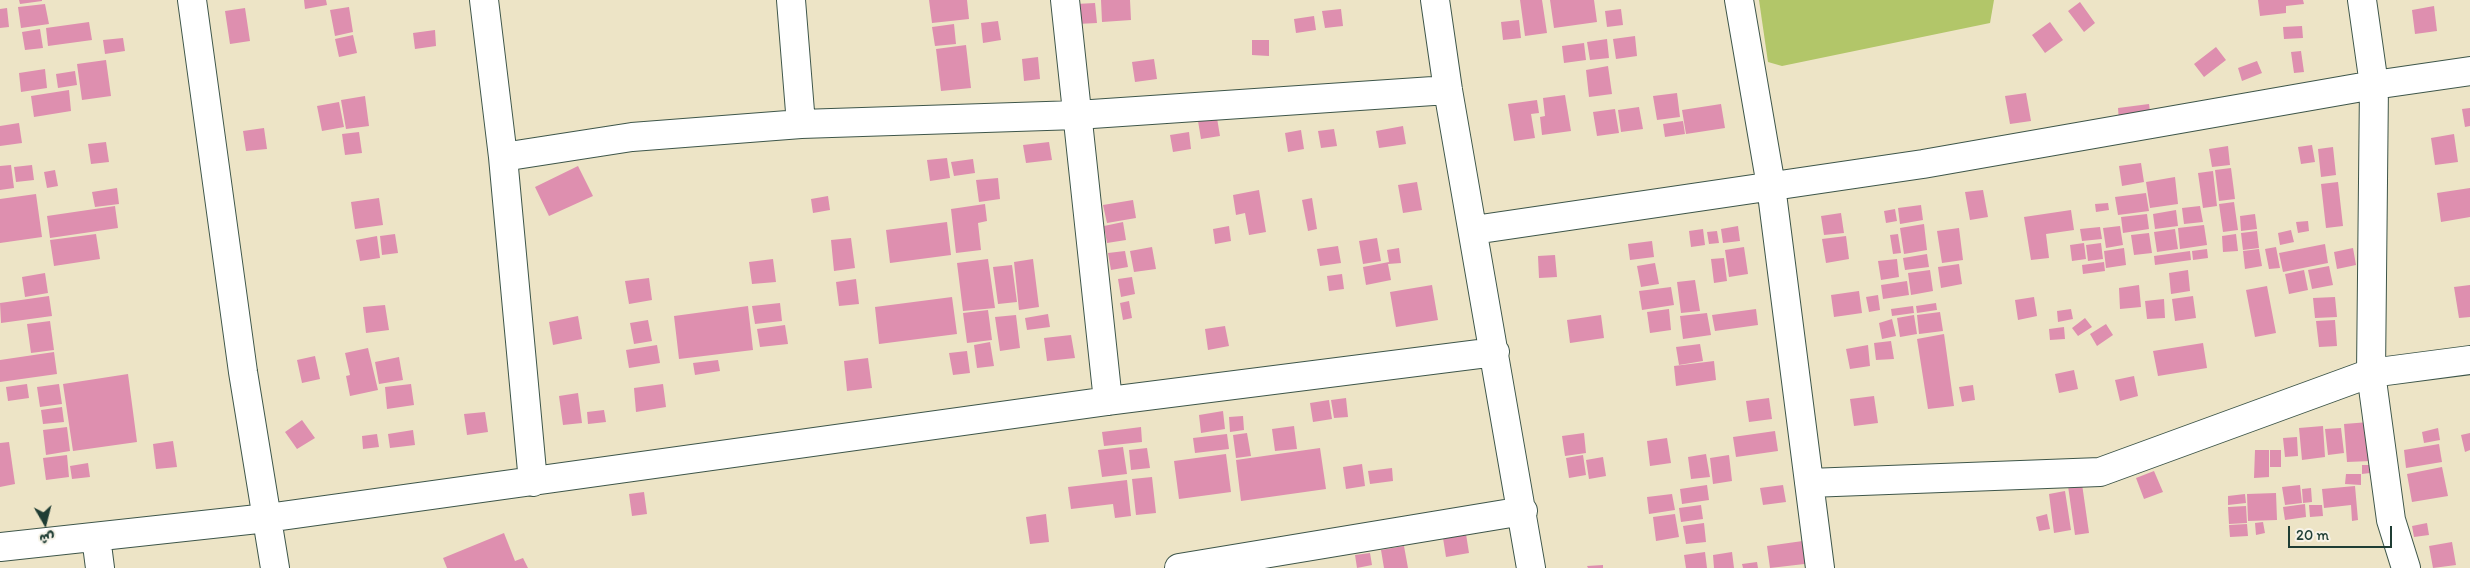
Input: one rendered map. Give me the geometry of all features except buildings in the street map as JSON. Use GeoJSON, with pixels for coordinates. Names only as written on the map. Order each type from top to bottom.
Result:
{"type":"FeatureCollection","features":[{"type":"Feature","properties":{"kind":"street"},"geometry":{"type":"LineString","coordinates":[[192,0],[243,372],[275,568]]}},
{"type":"Feature","properties":{"kind":"street"},"geometry":{"type":"LineString","coordinates":[[484,0],[503,156],[533,482]]}},
{"type":"Feature","properties":{"kind":"street"},"geometry":{"type":"LineString","coordinates":[[791,0],[801,124]]}},
{"type":"Feature","properties":{"kind":"street"},"geometry":{"type":"LineString","coordinates":[[1065,0],[1108,401]]}},
{"type":"Feature","properties":{"kind":"street"},"geometry":{"type":"LineString","coordinates":[[1435,0],[1448,90],[1523,511],[1531,568]]}},
{"type":"Feature","properties":{"kind":"street"},"geometry":{"type":"LineString","coordinates":[[1740,0],[1771,186],[1820,568]]}},
{"type":"Feature","properties":{"kind":"street"},"geometry":{"type":"LineString","coordinates":[[2362,0],[2374,85],[2371,373],[2391,520],[2406,568]]}},
{"type":"Feature","properties":{"kind":"street"},"geometry":{"type":"LineString","coordinates":[[1474,230],[1932,163],[2374,85],[2470,71]]}},
{"type":"Feature","properties":{"kind":"street"},"geometry":{"type":"LineString","coordinates":[[503,156],[632,137],[801,124],[1077,115],[1448,90]]}},
{"type":"Feature","properties":{"kind":"street"},"geometry":{"type":"LineString","coordinates":[[0,547],[267,518],[1108,401],[1495,352]]}},
{"type":"Feature","properties":{"kind":"street"},"geometry":{"type":"LineString","coordinates":[[1809,483],[2100,472],[2371,373],[2470,360]]}},
{"type":"Feature","properties":{"kind":"street"},"geometry":{"type":"LineString","coordinates":[[1178,568],[1523,511]]}},
{"type":"Feature","properties":{"kind":"street"},"geometry":{"type":"LineString","coordinates":[[96,537],[100,568]]}},
{"type":"Feature","properties":{"kind":"green space"},"geometry":{"type":"Polygon","coordinates":[[[1759,0],[1994,0],[1990,23],[1782,66],[1768,62],[1759,0]]]}}]}
